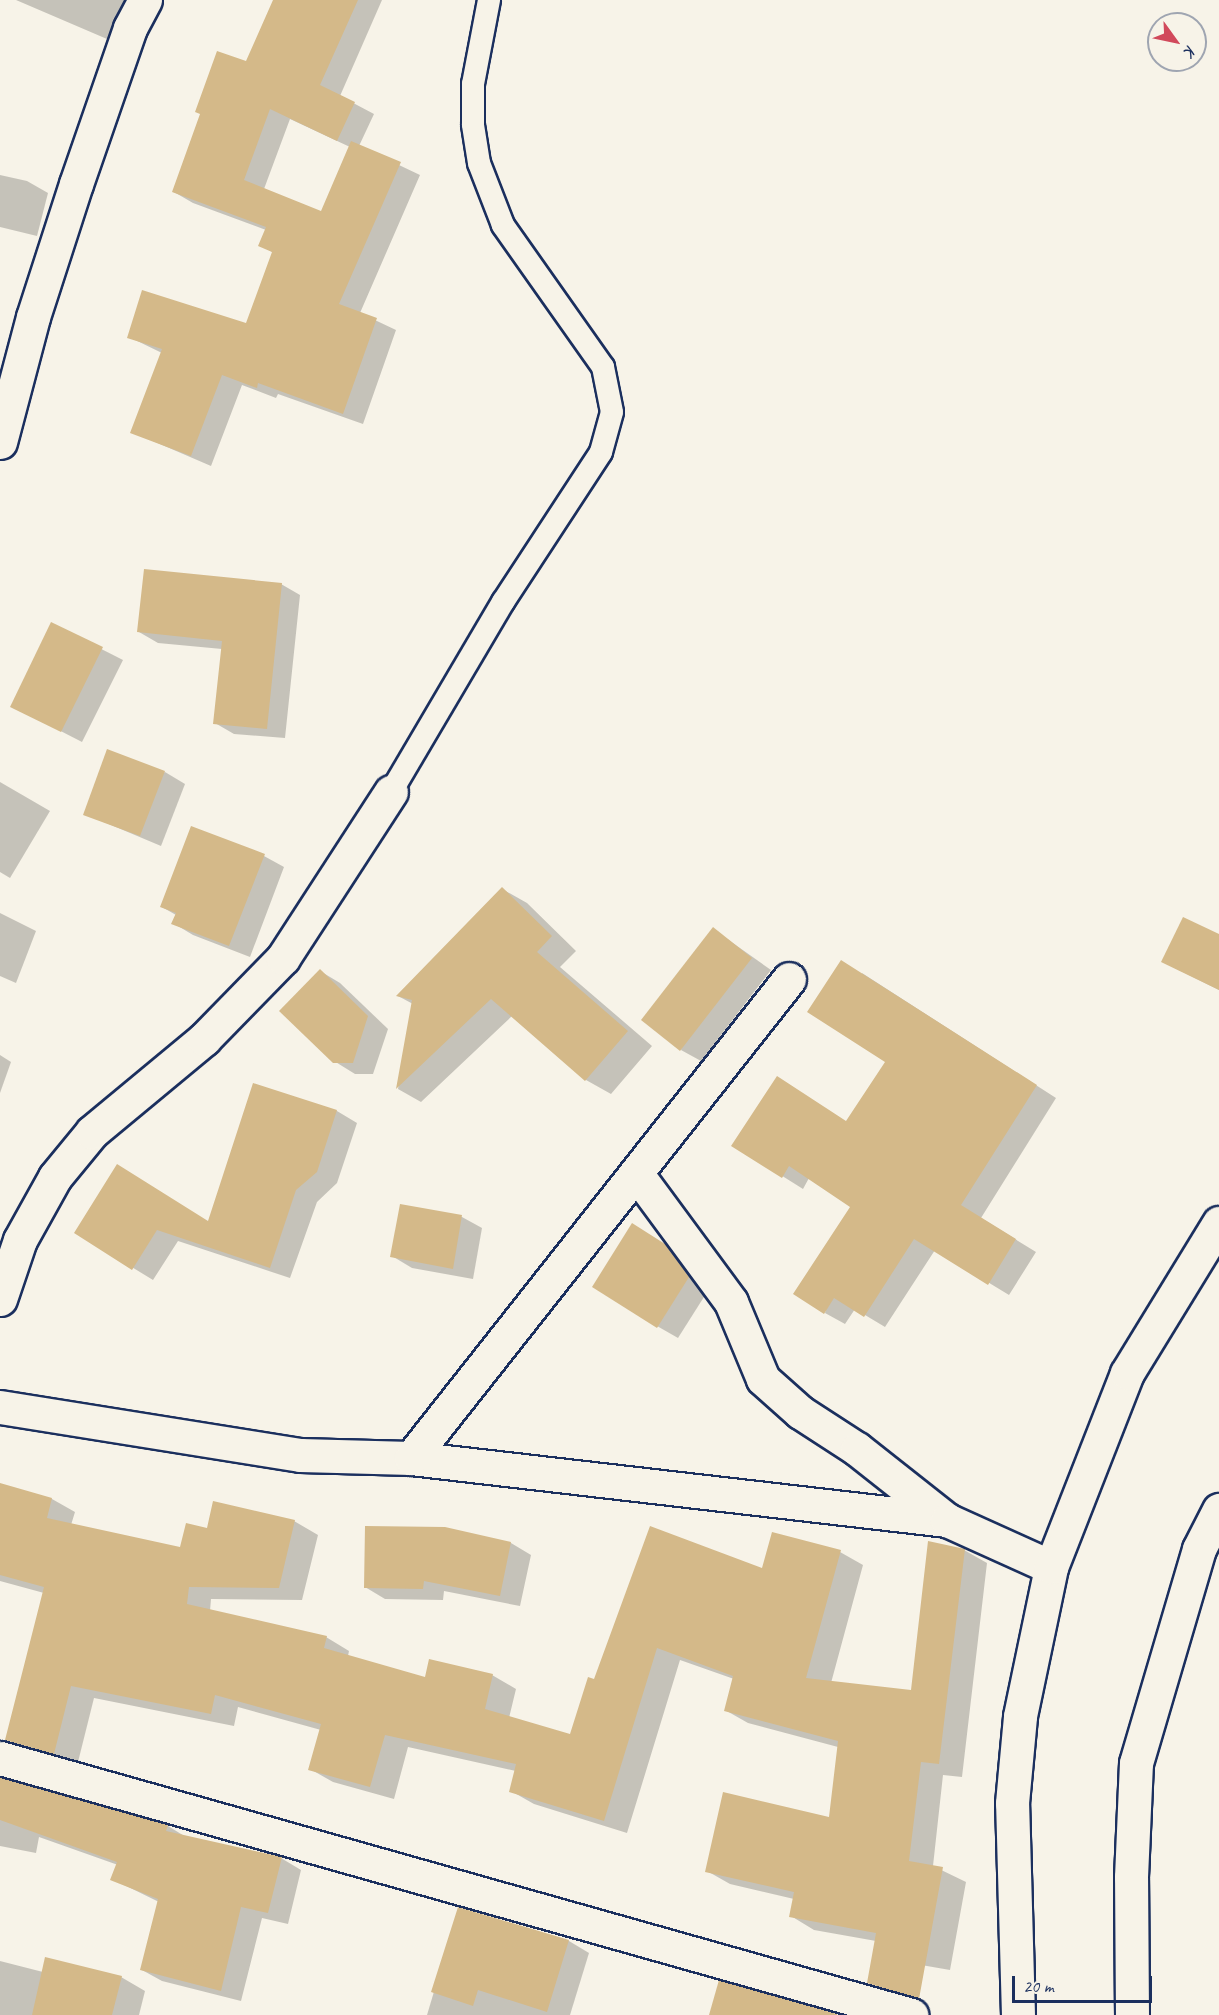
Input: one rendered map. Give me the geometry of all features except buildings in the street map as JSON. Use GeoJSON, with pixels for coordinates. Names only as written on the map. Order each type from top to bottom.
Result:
{"type":"FeatureCollection","features":[{"type":"Feature","properties":{"kind":"street"},"geometry":{"type":"LineString","coordinates":[[0,442],[33,317],[76,184],[130,28],[145,0]]}},
{"type":"Feature","properties":{"kind":"street"},"geometry":{"type":"LineString","coordinates":[[0,1299],[20,1240],[55,1177],[92,1132],[204,1039],[284,958],[391,792]]}},
{"type":"Feature","properties":{"kind":"street"},"geometry":{"type":"LineString","coordinates":[[411,1458],[789,979]]}},
{"type":"Feature","properties":{"kind":"street"},"geometry":{"type":"LineString","coordinates":[[636,1173],[731,1302],[763,1379],[800,1412],[857,1449],[947,1520],[1051,1567]]}},
{"type":"Feature","properties":{"kind":"street"},"geometry":{"type":"LineString","coordinates":[[1018,2015],[1012,1803],[1020,1716],[1051,1567],[1127,1373],[1219,1223]]}},
{"type":"Feature","properties":{"kind":"street"},"geometry":{"type":"LineString","coordinates":[[0,1407],[300,1455],[411,1458],[947,1520]]}},
{"type":"Feature","properties":{"kind":"street"},"geometry":{"type":"LineString","coordinates":[[1132,2015],[1131,1877],[1136,1763],[1199,1549],[1219,1510]]}},
{"type":"Feature","properties":{"kind":"street"},"geometry":{"type":"LineString","coordinates":[[0,1758],[596,1929],[911,2015]]}},
{"type":"Feature","properties":{"kind":"lane"},"geometry":{"type":"LineString","coordinates":[[391,792],[503,602],[601,452],[612,412],[603,367],[503,225],[479,164],[472,124],[472,84],[489,0]]}}]}
